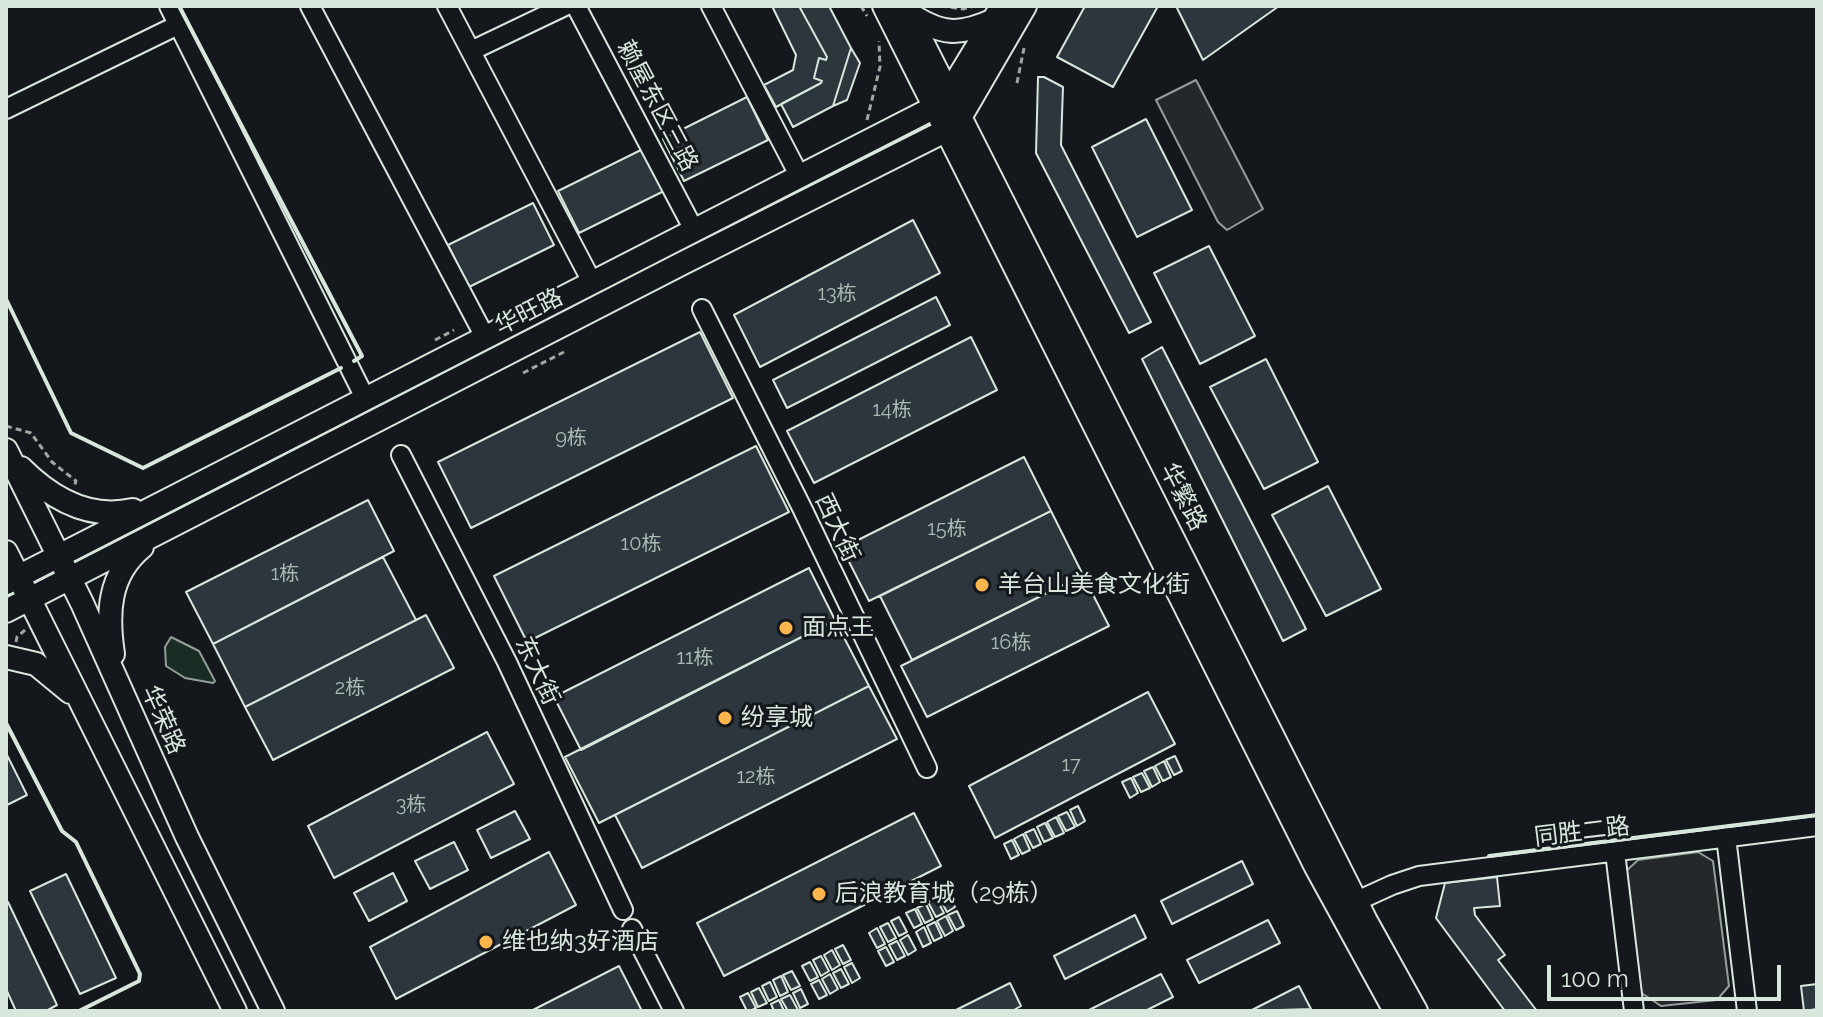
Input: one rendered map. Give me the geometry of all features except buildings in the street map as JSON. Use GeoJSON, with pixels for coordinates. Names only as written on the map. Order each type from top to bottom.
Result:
{"type":"FeatureCollection","features":[{"type":"Feature","properties":{"kind":"main road"},"geometry":{"type":"LineString","coordinates":[[954,123],[1025,6]]}},
{"type":"Feature","properties":{"kind":"main road","name":"华繁路"},"geometry":{"type":"LineString","coordinates":[[906,10],[942,100],[1416,1011]]}},
{"type":"Feature","properties":{"kind":"main road"},"geometry":{"type":"LineString","coordinates":[[906,10],[932,28],[948,31],[969,30],[998,13]]}},
{"type":"Feature","properties":{"kind":"main road","name":"华繁路"},"geometry":{"type":"LineString","coordinates":[[876,12],[942,100]]}},
{"type":"Feature","properties":{"kind":"main road"},"geometry":{"type":"LineString","coordinates":[[942,100],[998,13]]}},
{"type":"Feature","properties":{"kind":"main road","name":"华旺路"},"geometry":{"type":"LineString","coordinates":[[12,579],[800,177],[942,100]]}},
{"type":"Feature","properties":{"kind":"main road","name":"华旺路"},"geometry":{"type":"LineString","coordinates":[[9,619],[30,597],[954,123]]}},
{"type":"Feature","properties":{"kind":"main road","name":"华繁路"},"geometry":{"type":"LineString","coordinates":[[954,123],[1316,867],[1395,1011]]}},
{"type":"Feature","properties":{"kind":"main road"},"geometry":{"type":"LineString","coordinates":[[7,452],[41,487],[90,513],[120,513],[153,506]]}},
{"type":"Feature","properties":{"kind":"main road","name":"华荣路"},"geometry":{"type":"LineString","coordinates":[[7,452],[70,578],[187,837],[273,1011]]}},
{"type":"Feature","properties":{"kind":"main road"},"geometry":{"type":"LineString","coordinates":[[117,679],[109,619],[116,580],[137,551],[162,531]]}},
{"type":"Feature","properties":{"kind":"main road"},"geometry":{"type":"LineString","coordinates":[[6,552],[12,579],[30,597],[235,1011]]}},
{"type":"Feature","properties":{"kind":"main road"},"geometry":{"type":"LineString","coordinates":[[6,657],[36,664],[79,701]]}},
{"type":"Feature","properties":{"kind":"street"},"geometry":{"type":"LineString","coordinates":[[169,6],[365,398]]}},
{"type":"Feature","properties":{"kind":"street"},"geometry":{"type":"LineString","coordinates":[[310,6],[485,337]]}},
{"type":"Feature","properties":{"kind":"street"},"geometry":{"type":"LineString","coordinates":[[447,6],[592,282]]}},
{"type":"Feature","properties":{"kind":"street"},"geometry":{"type":"LineString","coordinates":[[471,51],[565,6]]}},
{"type":"Feature","properties":{"kind":"street","name":"赖屋东区三路"},"geometry":{"type":"LineString","coordinates":[[576,6],[694,230]]}},
{"type":"Feature","properties":{"kind":"street"},"geometry":{"type":"LineString","coordinates":[[711,6],[800,177]]}},
{"type":"Feature","properties":{"kind":"street"},"geometry":{"type":"LineString","coordinates":[[6,109],[178,25]]}},
{"type":"Feature","properties":{"kind":"street","name":"西大街"},"geometry":{"type":"LineString","coordinates":[[702,309],[927,768]]}},
{"type":"Feature","properties":{"kind":"street","name":"东大街"},"geometry":{"type":"LineString","coordinates":[[401,455],[507,662],[623,910]]}},
{"type":"Feature","properties":{"kind":"street","name":"同胜二路"},"geometry":{"type":"LineString","coordinates":[[1357,901],[1419,876],[1817,826]]}},
{"type":"Feature","properties":{"kind":"street"},"geometry":{"type":"LineString","coordinates":[[1726,837],[1747,1011]]}},
{"type":"Feature","properties":{"kind":"street"},"geometry":{"type":"LineString","coordinates":[[1615,852],[1634,1011]]}},
{"type":"Feature","properties":{"kind":"street"},"geometry":{"type":"LineString","coordinates":[[632,929],[674,1011]]}},
{"type":"Feature","properties":{"kind":"path"},"geometry":{"type":"LineString","coordinates":[[861,6],[876,12]]}},
{"type":"Feature","properties":{"kind":"path"},"geometry":{"type":"LineString","coordinates":[[941,6],[959,9],[974,6]]}},
{"type":"Feature","properties":{"kind":"path"},"geometry":{"type":"LineString","coordinates":[[867,120],[880,67],[880,42],[873,29]]}},
{"type":"Feature","properties":{"kind":"path"},"geometry":{"type":"LineString","coordinates":[[1017,83],[1024,46]]}},
{"type":"Feature","properties":{"kind":"path"},"geometry":{"type":"LineString","coordinates":[[435,340],[454,330]]}},
{"type":"Feature","properties":{"kind":"path"},"geometry":{"type":"LineString","coordinates":[[523,373],[564,352]]}},
{"type":"Feature","properties":{"kind":"path"},"geometry":{"type":"LineString","coordinates":[[6,426],[31,433],[52,462],[76,481],[71,494]]}},
{"type":"Feature","properties":{"kind":"path"},"geometry":{"type":"LineString","coordinates":[[9,619],[17,637],[28,627]]}},
{"type":"Feature","properties":{"kind":"green space"},"geometry":{"type":"Polygon","coordinates":[[[171,637],[199,651],[215,681],[213,683],[185,678],[166,666],[165,647],[171,637]]]}},
{"type":"Feature","properties":{"kind":"shaded area"},"geometry":{"type":"Polygon","coordinates":[[[1196,80],[1263,209],[1227,230],[1218,222],[1156,100],[1196,80]]]}},
{"type":"Feature","properties":{"kind":"shaded area"},"geometry":{"type":"Polygon","coordinates":[[[1698,852],[1713,861],[1729,986],[1717,1000],[1661,1006],[1640,992],[1624,873],[1638,860],[1698,852]]]}},
{"type":"Feature","properties":{"kind":"wall"},"geometry":{"type":"LineString","coordinates":[[179,6],[362,356],[354,361]]}},
{"type":"Feature","properties":{"kind":"wall"},"geometry":{"type":"LineString","coordinates":[[6,299],[71,433],[143,468],[341,368]]}},
{"type":"Feature","properties":{"kind":"wall"},"geometry":{"type":"LineString","coordinates":[[6,723],[62,831],[76,842],[140,974],[139,981],[79,1011]]}},
{"type":"Feature","properties":{"kind":"wall"},"geometry":{"type":"LineString","coordinates":[[1489,856],[1817,815]]}},
{"type":"Feature","properties":{"kind":"place","name":"羊台山美食文化街"},"geometry":{"type":"Point","coordinates":[982,585]}},
{"type":"Feature","properties":{"kind":"place","name":"面点王"},"geometry":{"type":"Point","coordinates":[786,628]}},
{"type":"Feature","properties":{"kind":"place","name":"纷享城"},"geometry":{"type":"Point","coordinates":[725,718]}},
{"type":"Feature","properties":{"kind":"place","name":"后浪教育城（29栋）"},"geometry":{"type":"Point","coordinates":[819,894]}},
{"type":"Feature","properties":{"kind":"place","name":"维也纳3好酒店"},"geometry":{"type":"Point","coordinates":[486,942]}}]}
